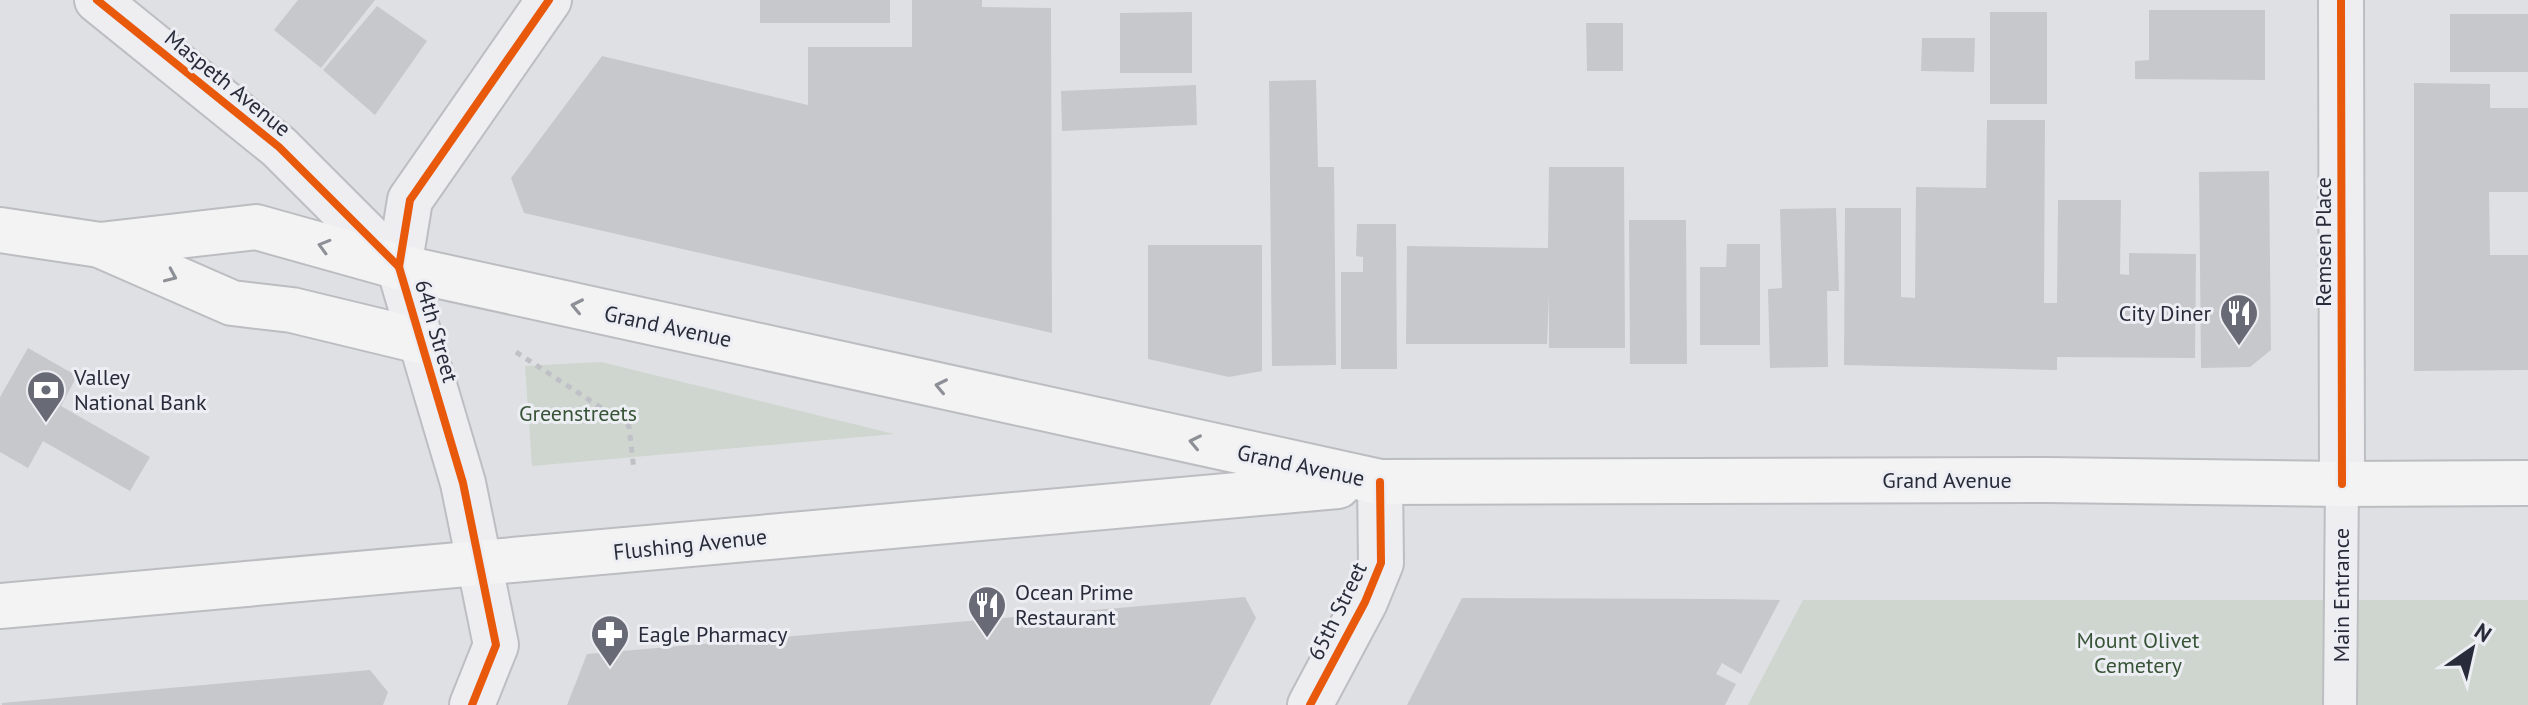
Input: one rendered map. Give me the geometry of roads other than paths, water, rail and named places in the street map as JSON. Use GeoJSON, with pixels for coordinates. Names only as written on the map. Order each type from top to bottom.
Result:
{"type":"FeatureCollection","features":[{"type":"Feature","properties":{"kind":"main road","name":"Grand Avenue"},"geometry":{"type":"LineString","coordinates":[[0,230],[100,245],[256,227],[399,267],[1380,482],[2048,480],[2528,483]]}},
{"type":"Feature","properties":{"kind":"main road","name":"Grand Avenue"},"geometry":{"type":"LineString","coordinates":[[100,245],[232,303],[292,310],[420,341]]}},
{"type":"Feature","properties":{"kind":"main road","name":"Flushing Avenue"},"geometry":{"type":"LineString","coordinates":[[0,606],[1380,482]]}},
{"type":"Feature","properties":{"kind":"street","name":"Maspeth Avenue"},"geometry":{"type":"LineString","coordinates":[[97,0],[279,147],[399,267]]}},
{"type":"Feature","properties":{"kind":"street","name":"64th Street"},"geometry":{"type":"LineString","coordinates":[[472,705],[496,645],[463,483],[399,267],[410,200],[549,0]]}},
{"type":"Feature","properties":{"kind":"street","name":"Remsen Place"},"geometry":{"type":"LineString","coordinates":[[2341,0],[2342,484]]}},
{"type":"Feature","properties":{"kind":"street","name":"65th Street"},"geometry":{"type":"LineString","coordinates":[[1310,705],[1365,602],[1381,563],[1380,482]]}},
{"type":"Feature","properties":{"kind":"lane","name":"Main Entrance"},"geometry":{"type":"LineString","coordinates":[[2340,705],[2342,484]]}},
{"type":"Feature","properties":{"kind":"place","name":"City Diner"},"geometry":{"type":"Point","coordinates":[2239,347]}},
{"type":"Feature","properties":{"kind":"place","name":"Valley National Bank"},"geometry":{"type":"Point","coordinates":[46,424]}},
{"type":"Feature","properties":{"kind":"place","name":"Ocean Prime Restaurant"},"geometry":{"type":"Point","coordinates":[987,639]}},
{"type":"Feature","properties":{"kind":"place","name":"Eagle Pharmacy"},"geometry":{"type":"Point","coordinates":[610,668]}},
{"type":"Feature","properties":{"kind":"park label","name":"Greenstreets"},"geometry":{"type":"Point","coordinates":[578,413]}},
{"type":"Feature","properties":{"kind":"park label","name":"Mount Olivet Cemetery"},"geometry":{"type":"Point","coordinates":[2138,652]}}]}
